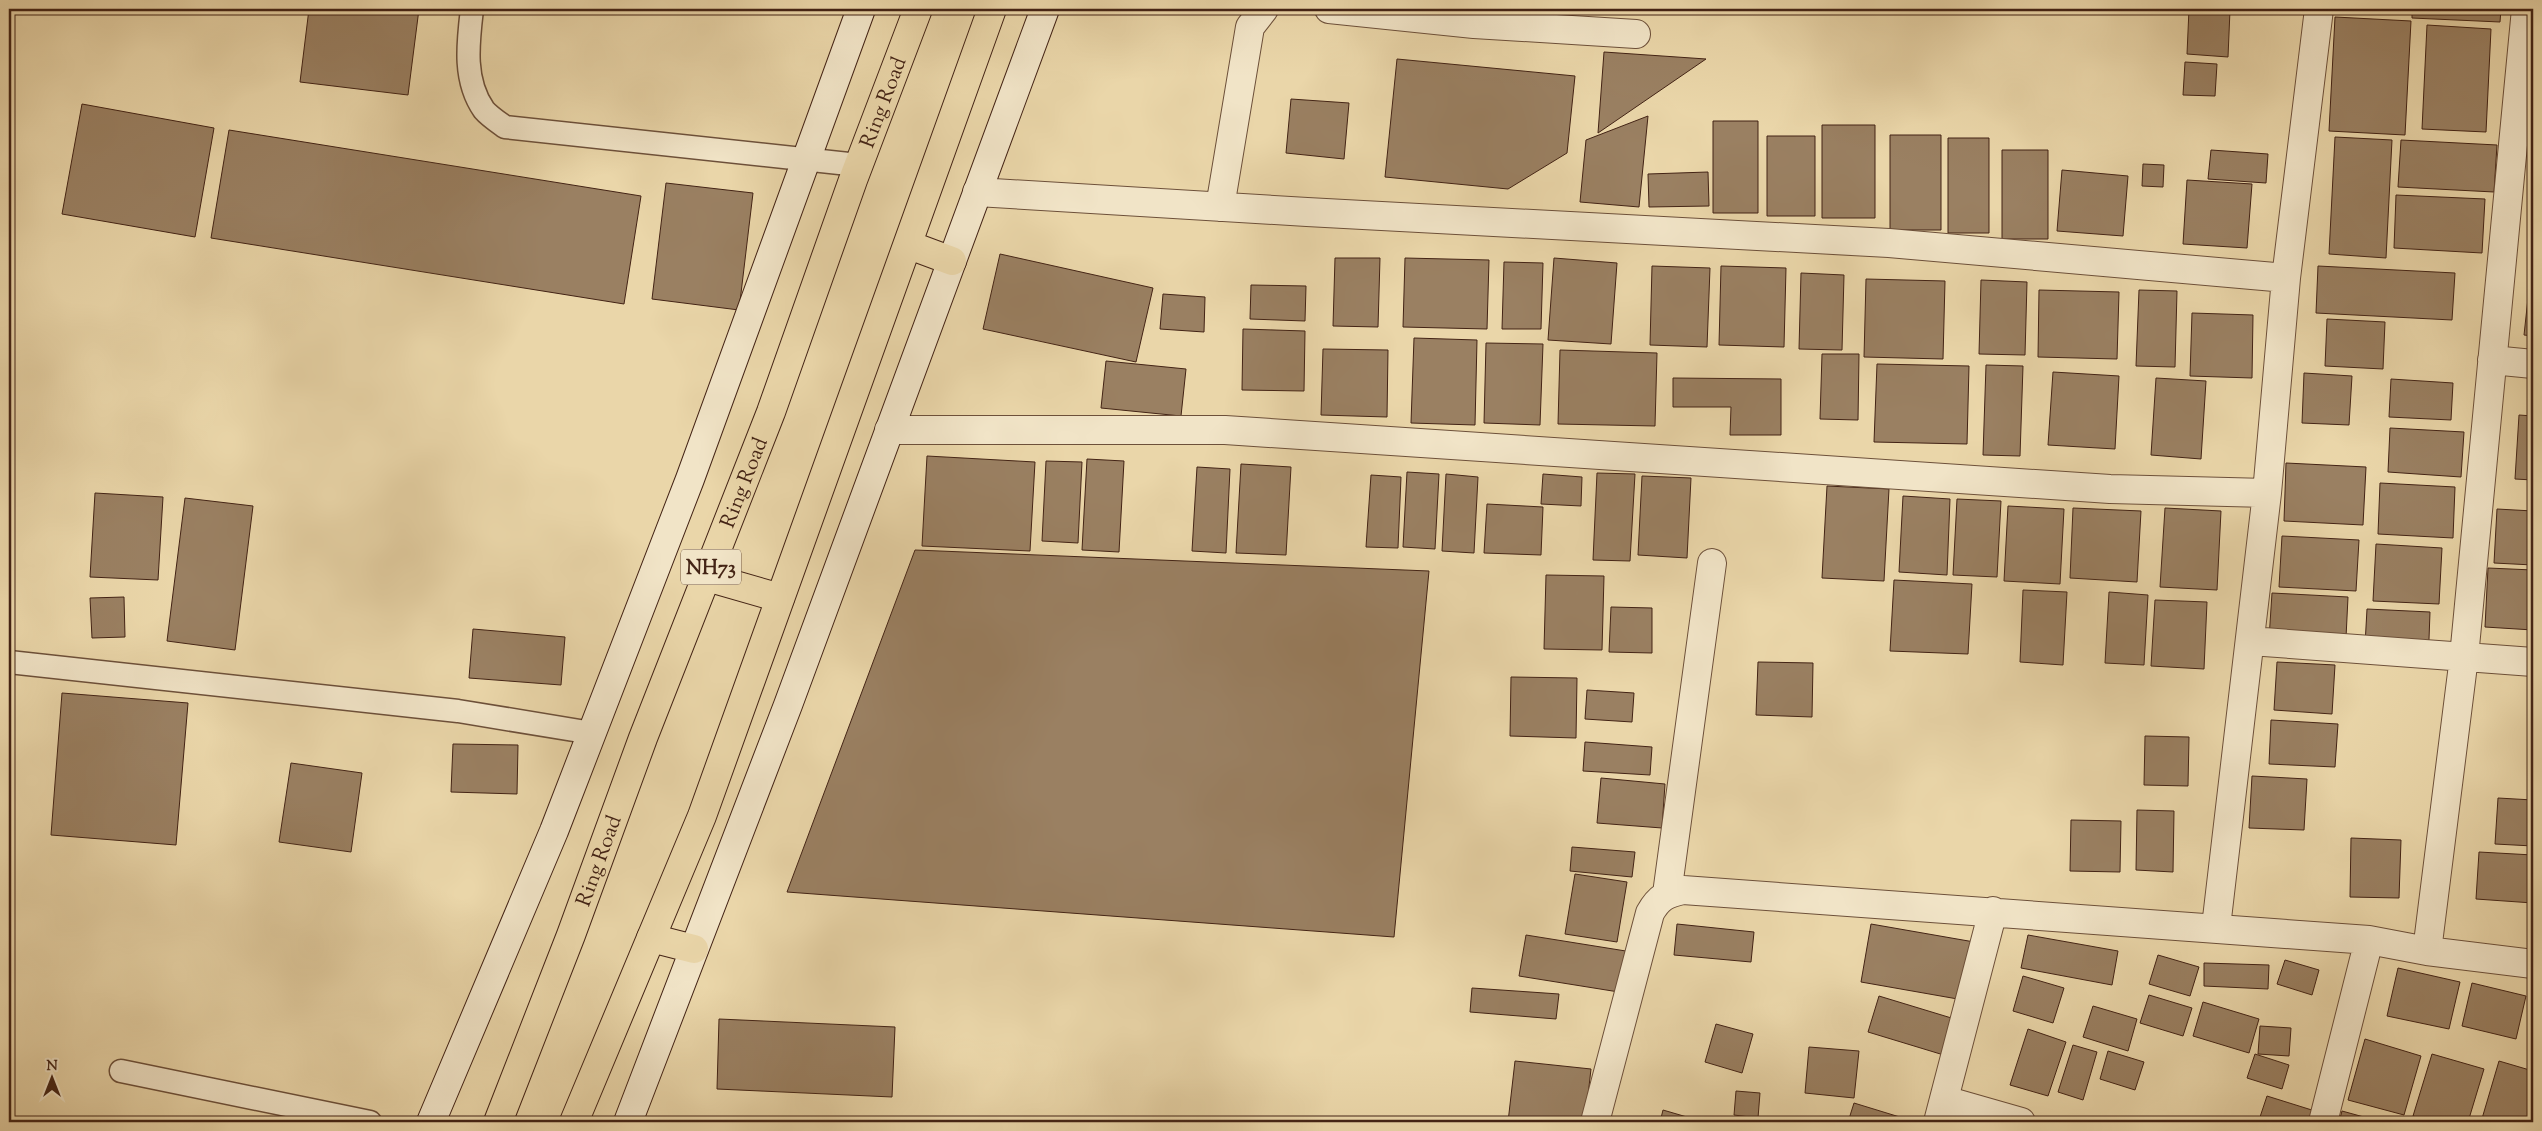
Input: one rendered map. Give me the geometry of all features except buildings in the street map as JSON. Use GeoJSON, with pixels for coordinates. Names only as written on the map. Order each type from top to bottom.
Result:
{"type":"FeatureCollection","features":[{"type":"Feature","properties":{"kind":"highway","name":"Ring Road"},"geometry":{"type":"LineString","coordinates":[[498,1122],[772,412],[858,165],[918,9]]}},
{"type":"Feature","properties":{"kind":"highway"},"geometry":{"type":"LineString","coordinates":[[574,1122],[702,816],[909,245],[992,9]]}},
{"type":"Feature","properties":{"kind":"highway"},"geometry":{"type":"LineString","coordinates":[[909,245],[952,260]]}},
{"type":"Feature","properties":{"kind":"highway"},"geometry":{"type":"LineString","coordinates":[[707,577],[780,598]]}},
{"type":"Feature","properties":{"kind":"highway"},"geometry":{"type":"LineString","coordinates":[[651,938],[694,949]]}},
{"type":"Feature","properties":{"kind":"street"},"geometry":{"type":"LineString","coordinates":[[431,1122],[554,831],[592,733],[690,479],[861,9]]}},
{"type":"Feature","properties":{"kind":"street"},"geometry":{"type":"LineString","coordinates":[[628,1122],[889,430],[1045,9]]}},
{"type":"Feature","properties":{"kind":"street"},"geometry":{"type":"LineString","coordinates":[[1220,207],[1250,27],[1264,9]]}},
{"type":"Feature","properties":{"kind":"street"},"geometry":{"type":"LineString","coordinates":[[1329,9],[1476,16],[1636,34]]}},
{"type":"Feature","properties":{"kind":"street"},"geometry":{"type":"LineString","coordinates":[[2216,927],[2267,493],[2286,278],[2319,9]]}},
{"type":"Feature","properties":{"kind":"street"},"geometry":{"type":"LineString","coordinates":[[2427,950],[2464,657],[2526,9]]}},
{"type":"Feature","properties":{"kind":"street"},"geometry":{"type":"LineString","coordinates":[[977,192],[1889,243],[2286,278]]}},
{"type":"Feature","properties":{"kind":"street"},"geometry":{"type":"LineString","coordinates":[[2492,360],[2533,364]]}},
{"type":"Feature","properties":{"kind":"street"},"geometry":{"type":"LineString","coordinates":[[889,430],[1225,430],[2110,489],[2267,493]]}},
{"type":"Feature","properties":{"kind":"street"},"geometry":{"type":"LineString","coordinates":[[1667,894],[1712,563]]}},
{"type":"Feature","properties":{"kind":"street"},"geometry":{"type":"LineString","coordinates":[[2250,641],[2533,662]]}},
{"type":"Feature","properties":{"kind":"street"},"geometry":{"type":"LineString","coordinates":[[1595,1122],[1650,913],[1657,899],[1683,890],[2216,927],[2368,940],[2533,964]]}},
{"type":"Feature","properties":{"kind":"street"},"geometry":{"type":"LineString","coordinates":[[1993,912],[1941,1111],[2021,1122]]}},
{"type":"Feature","properties":{"kind":"street"},"geometry":{"type":"LineString","coordinates":[[2323,1122],[2368,940]]}},
{"type":"Feature","properties":{"kind":"lane"},"geometry":{"type":"LineString","coordinates":[[472,9],[467,45],[471,84],[485,111],[505,127],[858,165]]}},
{"type":"Feature","properties":{"kind":"lane"},"geometry":{"type":"LineString","coordinates":[[9,662],[458,711],[592,733]]}},
{"type":"Feature","properties":{"kind":"lane"},"geometry":{"type":"LineString","coordinates":[[121,1071],[370,1122]]}}]}
